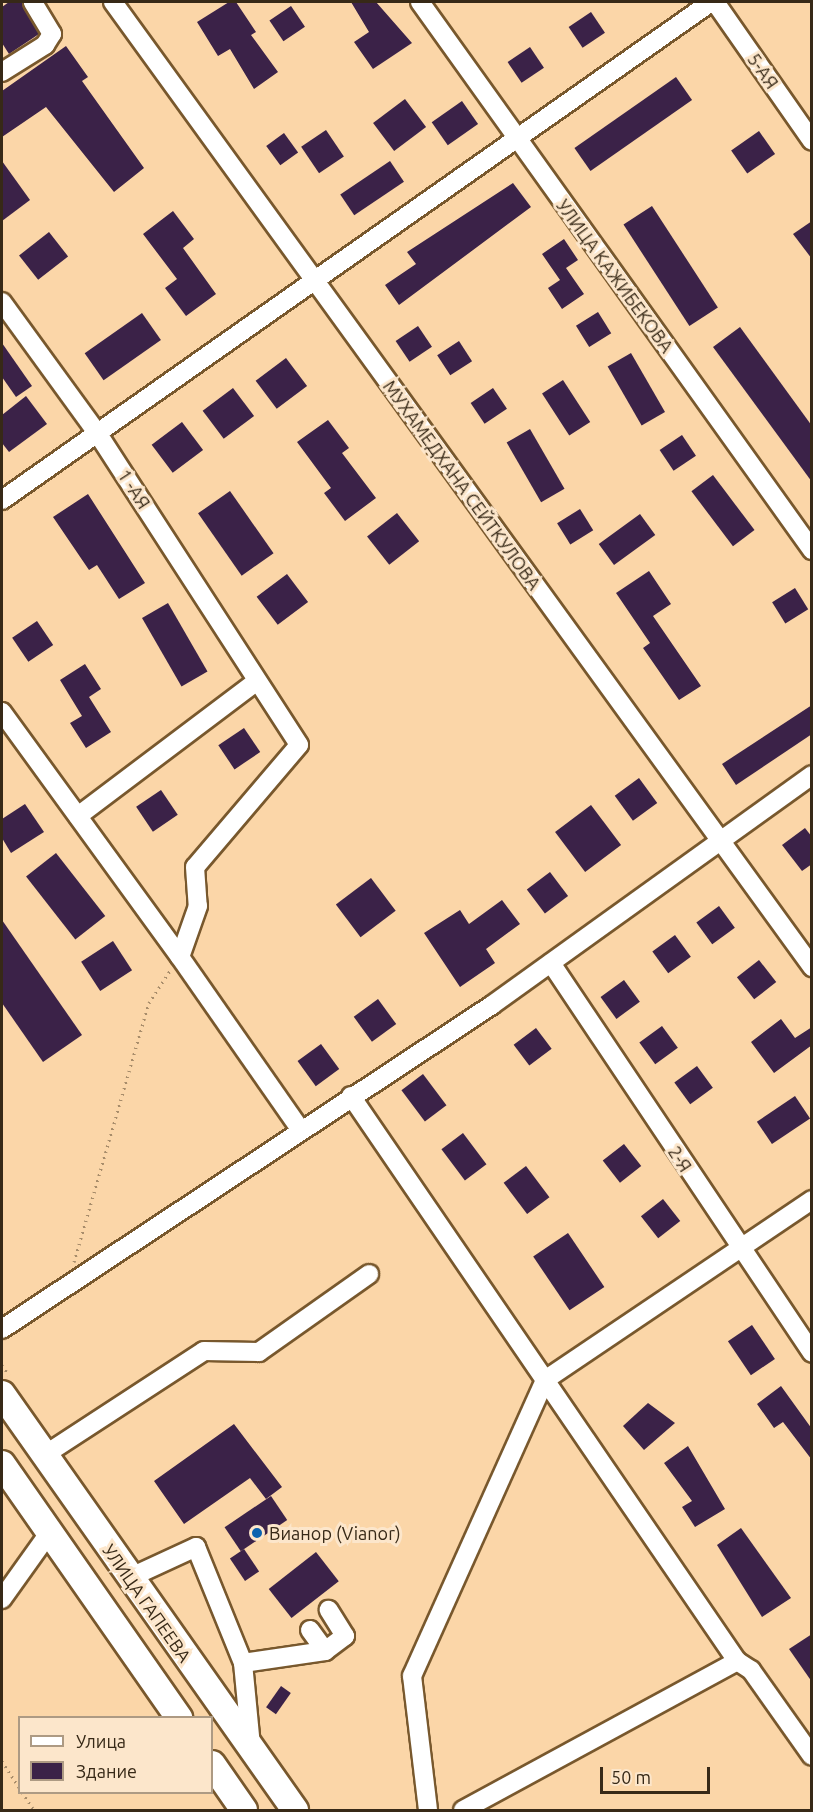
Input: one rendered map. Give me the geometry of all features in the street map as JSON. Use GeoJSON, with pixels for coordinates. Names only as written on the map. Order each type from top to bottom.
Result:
{"type":"FeatureCollection","features":[{"type":"Feature","properties":{"kind":"highway","name":"УЛИЦА ГАПЕЕВА"},"geometry":{"type":"LineString","coordinates":[[2,1394],[43,1456],[295,1810]]}},
{"type":"Feature","properties":{"kind":"highway"},"geometry":{"type":"LineString","coordinates":[[2,1464],[178,1716]]}},
{"type":"Feature","properties":{"kind":"highway"},"geometry":{"type":"LineString","coordinates":[[213,1765],[244,1810]]}},
{"type":"Feature","properties":{"kind":"street"},"geometry":{"type":"LineString","coordinates":[[2,72],[45,45],[51,34],[33,2]]}},
{"type":"Feature","properties":{"kind":"street","name":"МУХАМЕДХАНА СЕЙТКУЛОВА"},"geometry":{"type":"LineString","coordinates":[[113,2],[312,281],[722,839],[812,968]]}},
{"type":"Feature","properties":{"kind":"street","name":"УЛИЦА КАЖИБЕКОВА"},"geometry":{"type":"LineString","coordinates":[[420,2],[812,550]]}},
{"type":"Feature","properties":{"kind":"street"},"geometry":{"type":"LineString","coordinates":[[2,500],[711,2]]}},
{"type":"Feature","properties":{"kind":"street","name":"5-АЯ"},"geometry":{"type":"LineString","coordinates":[[716,2],[812,141]]}},
{"type":"Feature","properties":{"kind":"street","name":"1 -АЯ"},"geometry":{"type":"LineString","coordinates":[[2,302],[98,434],[256,682],[299,745],[195,867],[198,906],[180,957]]}},
{"type":"Feature","properties":{"kind":"street"},"geometry":{"type":"LineString","coordinates":[[78,816],[256,682]]}},
{"type":"Feature","properties":{"kind":"street"},"geometry":{"type":"LineString","coordinates":[[2,712],[180,957],[300,1129]]}},
{"type":"Feature","properties":{"kind":"street"},"geometry":{"type":"LineString","coordinates":[[2,1329],[70,1279],[551,963],[812,775]]}},
{"type":"Feature","properties":{"kind":"street","name":"2-Я"},"geometry":{"type":"LineString","coordinates":[[551,963],[738,1247],[812,1353]]}},
{"type":"Feature","properties":{"kind":"street"},"geometry":{"type":"LineString","coordinates":[[351,1096],[737,1661],[751,1670],[812,1756]]}},
{"type":"Feature","properties":{"kind":"street"},"geometry":{"type":"LineString","coordinates":[[428,1810],[412,1676],[545,1380],[738,1247],[812,1200]]}},
{"type":"Feature","properties":{"kind":"street"},"geometry":{"type":"LineString","coordinates":[[43,1456],[204,1351],[259,1352],[369,1274]]}},
{"type":"Feature","properties":{"kind":"street"},"geometry":{"type":"LineString","coordinates":[[2,1599],[49,1533]]}},
{"type":"Feature","properties":{"kind":"street"},"geometry":{"type":"LineString","coordinates":[[129,1578],[196,1547],[243,1663],[251,1749]]}},
{"type":"Feature","properties":{"kind":"street"},"geometry":{"type":"LineString","coordinates":[[243,1663],[325,1651],[345,1636],[329,1610]]}},
{"type":"Feature","properties":{"kind":"street"},"geometry":{"type":"LineString","coordinates":[[310,1630],[325,1651]]}},
{"type":"Feature","properties":{"kind":"street"},"geometry":{"type":"LineString","coordinates":[[469,1809],[737,1661]]}},
{"type":"Feature","properties":{"kind":"path"},"geometry":{"type":"LineString","coordinates":[[70,1279],[149,1003],[180,957]]}},
{"type":"Feature","properties":{"kind":"path"},"geometry":{"type":"LineString","coordinates":[[2,1761],[18,1785]]}},
{"type":"Feature","properties":{"kind":"path"},"geometry":{"type":"LineString","coordinates":[[23,1794],[34,1810]]}},
{"type":"Feature","properties":{"kind":"building"},"geometry":{"type":"Polygon","coordinates":[[[9,2],[22,2],[39,34],[9,54],[2,43],[2,7],[9,2]]]}},
{"type":"Feature","properties":{"kind":"building"},"geometry":{"type":"Polygon","coordinates":[[[229,2],[236,2],[256,32],[251,35],[278,72],[254,89],[230,49],[218,56],[197,22],[229,2]]]}},
{"type":"Feature","properties":{"kind":"building"},"geometry":{"type":"Polygon","coordinates":[[[351,2],[376,2],[412,43],[373,69],[354,42],[369,32],[351,2]]]}},
{"type":"Feature","properties":{"kind":"building"},"geometry":{"type":"Polygon","coordinates":[[[291,6],[305,27],[283,41],[269,21],[291,6]]]}},
{"type":"Feature","properties":{"kind":"building"},"geometry":{"type":"Polygon","coordinates":[[[591,12],[605,33],[583,48],[569,27],[591,12]]]}},
{"type":"Feature","properties":{"kind":"building"},"geometry":{"type":"Polygon","coordinates":[[[66,46],[88,77],[82,81],[144,168],[114,192],[46,107],[2,137],[2,91],[66,46]]]}},
{"type":"Feature","properties":{"kind":"building"},"geometry":{"type":"Polygon","coordinates":[[[530,47],[544,68],[522,83],[508,62],[530,47]]]}},
{"type":"Feature","properties":{"kind":"building"},"geometry":{"type":"Polygon","coordinates":[[[676,77],[692,100],[590,171],[574,148],[676,77]]]}},
{"type":"Feature","properties":{"kind":"building"},"geometry":{"type":"Polygon","coordinates":[[[405,99],[426,127],[394,151],[373,123],[405,99]]]}},
{"type":"Feature","properties":{"kind":"building"},"geometry":{"type":"Polygon","coordinates":[[[462,101],[478,124],[448,145],[432,122],[462,101]]]}},
{"type":"Feature","properties":{"kind":"building"},"geometry":{"type":"Polygon","coordinates":[[[326,130],[344,157],[319,173],[301,147],[326,130]]]}},
{"type":"Feature","properties":{"kind":"building"},"geometry":{"type":"Polygon","coordinates":[[[759,131],[775,154],[747,173],[731,151],[759,131]]]}},
{"type":"Feature","properties":{"kind":"building"},"geometry":{"type":"Polygon","coordinates":[[[284,133],[298,152],[280,165],[266,146],[284,133]]]}},
{"type":"Feature","properties":{"kind":"building"},"geometry":{"type":"Polygon","coordinates":[[[2,161],[30,200],[2,221],[2,161]]]}},
{"type":"Feature","properties":{"kind":"building"},"geometry":{"type":"Polygon","coordinates":[[[390,161],[404,182],[354,215],[340,195],[390,161]]]}},
{"type":"Feature","properties":{"kind":"building"},"geometry":{"type":"Polygon","coordinates":[[[513,183],[531,207],[399,305],[385,285],[416,264],[407,252],[513,183]]]}},
{"type":"Feature","properties":{"kind":"building"},"geometry":{"type":"Polygon","coordinates":[[[652,206],[718,307],[689,326],[623,225],[652,206]]]}},
{"type":"Feature","properties":{"kind":"building"},"geometry":{"type":"Polygon","coordinates":[[[173,211],[194,239],[183,248],[216,294],[186,316],[165,288],[177,279],[143,234],[173,211]]]}},
{"type":"Feature","properties":{"kind":"building"},"geometry":{"type":"Polygon","coordinates":[[[812,221],[812,259],[793,234],[812,221]]]}},
{"type":"Feature","properties":{"kind":"building"},"geometry":{"type":"Polygon","coordinates":[[[49,232],[68,256],[38,280],[19,255],[49,232]]]}},
{"type":"Feature","properties":{"kind":"building"},"geometry":{"type":"Polygon","coordinates":[[[564,239],[578,260],[566,268],[584,294],[562,309],[548,288],[560,280],[542,254],[564,239]]]}},
{"type":"Feature","properties":{"kind":"building"},"geometry":{"type":"Polygon","coordinates":[[[598,312],[611,333],[589,347],[576,326],[598,312]]]}},
{"type":"Feature","properties":{"kind":"building"},"geometry":{"type":"Polygon","coordinates":[[[142,313],[161,340],[104,380],[85,353],[142,313]]]}},
{"type":"Feature","properties":{"kind":"building"},"geometry":{"type":"Polygon","coordinates":[[[418,326],[432,347],[410,362],[396,341],[418,326]]]}},
{"type":"Feature","properties":{"kind":"building"},"geometry":{"type":"Polygon","coordinates":[[[740,327],[812,426],[812,482],[713,347],[740,327]]]}},
{"type":"Feature","properties":{"kind":"building"},"geometry":{"type":"Polygon","coordinates":[[[459,341],[472,361],[450,375],[437,355],[459,341]]]}},
{"type":"Feature","properties":{"kind":"building"},"geometry":{"type":"Polygon","coordinates":[[[2,343],[32,386],[16,397],[2,377],[2,343]]]}},
{"type":"Feature","properties":{"kind":"building"},"geometry":{"type":"Polygon","coordinates":[[[631,353],[665,412],[642,425],[608,366],[631,353]]]}},
{"type":"Feature","properties":{"kind":"building"},"geometry":{"type":"Polygon","coordinates":[[[286,358],[307,386],[277,409],[256,381],[286,358]]]}},
{"type":"Feature","properties":{"kind":"building"},"geometry":{"type":"Polygon","coordinates":[[[563,380],[590,422],[569,436],[542,394],[563,380]]]}},
{"type":"Feature","properties":{"kind":"building"},"geometry":{"type":"Polygon","coordinates":[[[233,388],[254,416],[224,439],[203,411],[233,388]]]}},
{"type":"Feature","properties":{"kind":"building"},"geometry":{"type":"Polygon","coordinates":[[[493,388],[507,409],[485,424],[471,403],[493,388]]]}},
{"type":"Feature","properties":{"kind":"building"},"geometry":{"type":"Polygon","coordinates":[[[26,396],[47,424],[9,452],[2,443],[2,415],[26,396]]]}},
{"type":"Feature","properties":{"kind":"building"},"geometry":{"type":"Polygon","coordinates":[[[328,420],[349,448],[342,453],[376,498],[345,521],[324,493],[331,488],[297,442],[328,420]]]}},
{"type":"Feature","properties":{"kind":"building"},"geometry":{"type":"Polygon","coordinates":[[[182,422],[203,450],[173,473],[152,445],[182,422]]]}},
{"type":"Feature","properties":{"kind":"building"},"geometry":{"type":"Polygon","coordinates":[[[530,429],[564,489],[541,502],[507,442],[530,429]]]}},
{"type":"Feature","properties":{"kind":"building"},"geometry":{"type":"Polygon","coordinates":[[[682,435],[696,456],[674,471],[660,450],[682,435]]]}},
{"type":"Feature","properties":{"kind":"building"},"geometry":{"type":"Polygon","coordinates":[[[713,475],[755,530],[733,546],[691,491],[713,475]]]}},
{"type":"Feature","properties":{"kind":"building"},"geometry":{"type":"Polygon","coordinates":[[[230,491],[274,553],[242,576],[198,513],[230,491]]]}},
{"type":"Feature","properties":{"kind":"building"},"geometry":{"type":"Polygon","coordinates":[[[88,494],[145,583],[119,599],[97,565],[89,570],[53,517],[88,494]]]}},
{"type":"Feature","properties":{"kind":"building"},"geometry":{"type":"Polygon","coordinates":[[[580,509],[593,530],[570,545],[557,523],[580,509]]]}},
{"type":"Feature","properties":{"kind":"building"},"geometry":{"type":"Polygon","coordinates":[[[397,513],[419,541],[389,565],[367,536],[397,513]]]}},
{"type":"Feature","properties":{"kind":"building"},"geometry":{"type":"Polygon","coordinates":[[[640,514],[655,535],[614,565],[599,544],[640,514]]]}},
{"type":"Feature","properties":{"kind":"building"},"geometry":{"type":"Polygon","coordinates":[[[649,571],[671,604],[653,616],[701,686],[679,700],[643,648],[650,643],[616,593],[649,571]]]}},
{"type":"Feature","properties":{"kind":"building"},"geometry":{"type":"Polygon","coordinates":[[[287,574],[308,602],[278,625],[257,597],[287,574]]]}},
{"type":"Feature","properties":{"kind":"building"},"geometry":{"type":"Polygon","coordinates":[[[795,588],[808,609],[785,624],[772,602],[795,588]]]}},
{"type":"Feature","properties":{"kind":"building"},"geometry":{"type":"Polygon","coordinates":[[[168,603],[208,671],[182,686],[142,618],[168,603]]]}},
{"type":"Feature","properties":{"kind":"building"},"geometry":{"type":"Polygon","coordinates":[[[37,621],[53,645],[28,662],[12,638],[37,621]]]}},
{"type":"Feature","properties":{"kind":"building"},"geometry":{"type":"Polygon","coordinates":[[[85,664],[101,689],[89,697],[111,732],[86,748],[70,723],[82,716],[60,680],[85,664]]]}},
{"type":"Feature","properties":{"kind":"building"},"geometry":{"type":"Polygon","coordinates":[[[812,705],[812,734],[736,785],[722,764],[812,705]]]}},
{"type":"Feature","properties":{"kind":"building"},"geometry":{"type":"Polygon","coordinates":[[[244,728],[260,752],[235,769],[218,745],[244,728]]]}},
{"type":"Feature","properties":{"kind":"building"},"geometry":{"type":"Polygon","coordinates":[[[639,778],[657,803],[633,821],[615,796],[639,778]]]}},
{"type":"Feature","properties":{"kind":"building"},"geometry":{"type":"Polygon","coordinates":[[[161,790],[178,815],[153,832],[136,807],[161,790]]]}},
{"type":"Feature","properties":{"kind":"building"},"geometry":{"type":"Polygon","coordinates":[[[25,804],[44,832],[11,853],[2,838],[2,819],[25,804]]]}},
{"type":"Feature","properties":{"kind":"building"},"geometry":{"type":"Polygon","coordinates":[[[591,805],[621,845],[585,872],[555,832],[591,805]]]}},
{"type":"Feature","properties":{"kind":"building"},"geometry":{"type":"Polygon","coordinates":[[[805,828],[812,837],[812,864],[802,871],[782,845],[805,828]]]}},
{"type":"Feature","properties":{"kind":"building"},"geometry":{"type":"Polygon","coordinates":[[[56,853],[105,916],[75,939],[26,876],[56,853]]]}},
{"type":"Feature","properties":{"kind":"building"},"geometry":{"type":"Polygon","coordinates":[[[550,872],[568,896],[545,913],[527,889],[550,872]]]}},
{"type":"Feature","properties":{"kind":"building"},"geometry":{"type":"Polygon","coordinates":[[[371,878],[396,911],[361,937],[336,904],[371,878]]]}},
{"type":"Feature","properties":{"kind":"building"},"geometry":{"type":"Polygon","coordinates":[[[502,900],[520,924],[486,949],[495,963],[460,987],[424,933],[460,910],[469,924],[502,900]]]}},
{"type":"Feature","properties":{"kind":"building"},"geometry":{"type":"Polygon","coordinates":[[[719,906],[735,928],[712,944],[696,922],[719,906]]]}},
{"type":"Feature","properties":{"kind":"building"},"geometry":{"type":"Polygon","coordinates":[[[2,920],[82,1035],[43,1062],[2,1003],[2,920]]]}},
{"type":"Feature","properties":{"kind":"building"},"geometry":{"type":"Polygon","coordinates":[[[675,935],[691,957],[668,973],[652,951],[675,935]]]}},
{"type":"Feature","properties":{"kind":"building"},"geometry":{"type":"Polygon","coordinates":[[[113,941],[132,970],[100,991],[81,962],[113,941]]]}},
{"type":"Feature","properties":{"kind":"building"},"geometry":{"type":"Polygon","coordinates":[[[759,960],[776,982],[754,999],[737,977],[759,960]]]}},
{"type":"Feature","properties":{"kind":"building"},"geometry":{"type":"Polygon","coordinates":[[[624,980],[640,1002],[616,1019],[601,997],[624,980]]]}},
{"type":"Feature","properties":{"kind":"building"},"geometry":{"type":"Polygon","coordinates":[[[378,999],[396,1024],[372,1042],[354,1017],[378,999]]]}},
{"type":"Feature","properties":{"kind":"building"},"geometry":{"type":"Polygon","coordinates":[[[781,1019],[795,1038],[812,1027],[812,1045],[774,1073],[751,1042],[781,1019]]]}},
{"type":"Feature","properties":{"kind":"building"},"geometry":{"type":"Polygon","coordinates":[[[662,1026],[678,1048],[655,1064],[639,1042],[662,1026]]]}},
{"type":"Feature","properties":{"kind":"building"},"geometry":{"type":"Polygon","coordinates":[[[536,1028],[552,1049],[529,1066],[514,1045],[536,1028]]]}},
{"type":"Feature","properties":{"kind":"building"},"geometry":{"type":"Polygon","coordinates":[[[321,1044],[339,1069],[316,1086],[298,1061],[321,1044]]]}},
{"type":"Feature","properties":{"kind":"building"},"geometry":{"type":"Polygon","coordinates":[[[697,1066],[713,1088],[690,1104],[674,1082],[697,1066]]]}},
{"type":"Feature","properties":{"kind":"building"},"geometry":{"type":"Polygon","coordinates":[[[423,1074],[446,1105],[425,1121],[401,1090],[423,1074]]]}},
{"type":"Feature","properties":{"kind":"building"},"geometry":{"type":"Polygon","coordinates":[[[795,1096],[810,1118],[772,1144],[757,1122],[795,1096]]]}},
{"type":"Feature","properties":{"kind":"building"},"geometry":{"type":"Polygon","coordinates":[[[463,1133],[486,1164],[465,1180],[441,1149],[463,1133]]]}},
{"type":"Feature","properties":{"kind":"building"},"geometry":{"type":"Polygon","coordinates":[[[624,1144],[641,1166],[620,1183],[603,1161],[624,1144]]]}},
{"type":"Feature","properties":{"kind":"building"},"geometry":{"type":"Polygon","coordinates":[[[526,1166],[549,1197],[527,1214],[504,1183],[526,1166]]]}},
{"type":"Feature","properties":{"kind":"building"},"geometry":{"type":"Polygon","coordinates":[[[663,1199],[680,1221],[658,1238],[641,1216],[663,1199]]]}},
{"type":"Feature","properties":{"kind":"building"},"geometry":{"type":"Polygon","coordinates":[[[568,1233],[604,1287],[570,1310],[533,1256],[568,1233]]]}},
{"type":"Feature","properties":{"kind":"building"},"geometry":{"type":"Polygon","coordinates":[[[752,1325],[775,1359],[751,1375],[728,1341],[752,1325]]]}},
{"type":"Feature","properties":{"kind":"building"},"geometry":{"type":"Polygon","coordinates":[[[781,1386],[812,1429],[812,1460],[783,1422],[774,1428],[757,1404],[781,1386]]]}},
{"type":"Feature","properties":{"kind":"building"},"geometry":{"type":"Polygon","coordinates":[[[648,1403],[675,1423],[644,1450],[623,1426],[648,1403]]]}},
{"type":"Feature","properties":{"kind":"building"},"geometry":{"type":"Polygon","coordinates":[[[234,1424],[282,1487],[266,1499],[250,1478],[184,1524],[154,1481],[234,1424]]]}},
{"type":"Feature","properties":{"kind":"building"},"geometry":{"type":"Polygon","coordinates":[[[688,1446],[725,1509],[695,1527],[682,1507],[692,1501],[664,1463],[688,1446]]]}},
{"type":"Feature","properties":{"kind":"building"},"geometry":{"type":"Polygon","coordinates":[[[271,1496],[287,1520],[241,1551],[225,1527],[271,1496]]]}},
{"type":"Feature","properties":{"kind":"building"},"geometry":{"type":"Polygon","coordinates":[[[741,1528],[791,1598],[762,1617],[717,1545],[741,1528]]]}},
{"type":"Feature","properties":{"kind":"building"},"geometry":{"type":"Polygon","coordinates":[[[244,1549],[259,1571],[245,1581],[230,1559],[244,1549]]]}},
{"type":"Feature","properties":{"kind":"building"},"geometry":{"type":"Polygon","coordinates":[[[316,1552],[339,1581],[291,1618],[269,1589],[316,1552]]]}},
{"type":"Feature","properties":{"kind":"building"},"geometry":{"type":"Polygon","coordinates":[[[812,1634],[812,1682],[789,1649],[812,1634]]]}},
{"type":"Feature","properties":{"kind":"building"},"geometry":{"type":"Polygon","coordinates":[[[281,1686],[291,1693],[276,1714],[266,1707],[281,1686]]]}},
{"type":"Feature","properties":{"kind":"place","name":"Вианор (Vianor)"},"geometry":{"type":"Point","coordinates":[257,1533]}}]}
